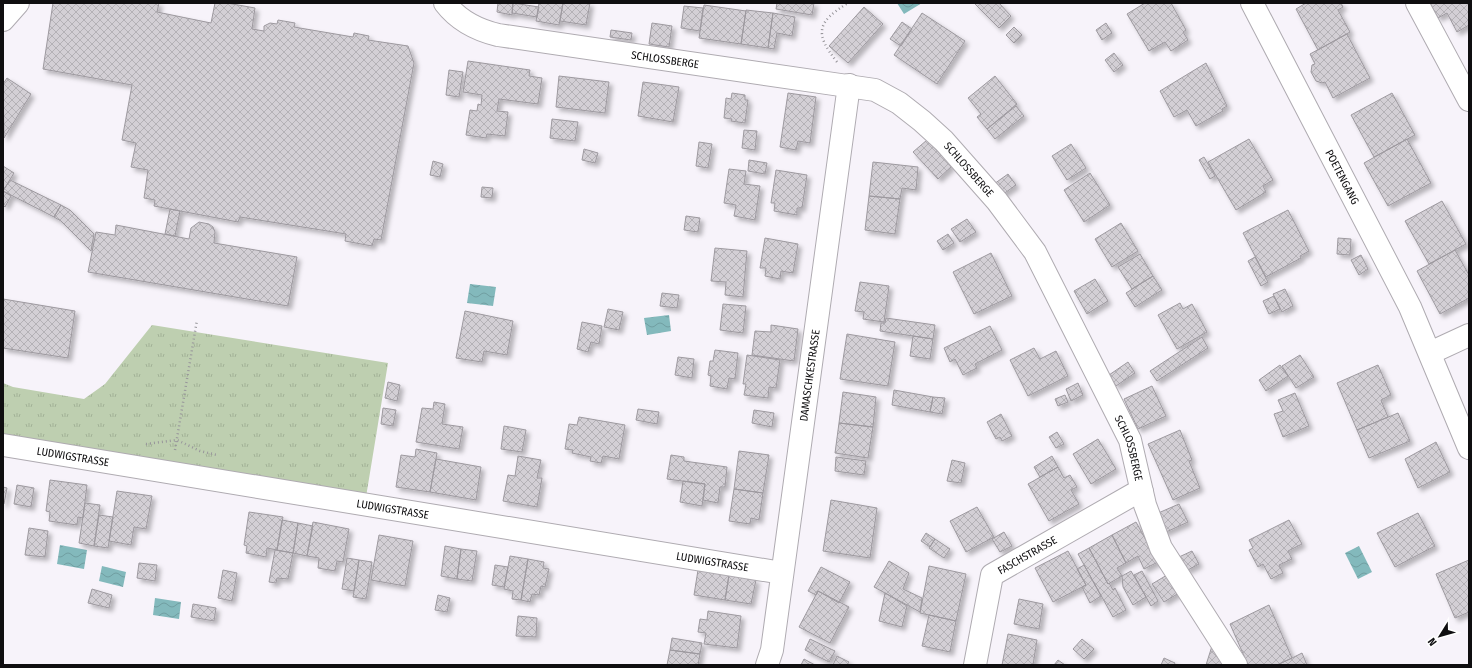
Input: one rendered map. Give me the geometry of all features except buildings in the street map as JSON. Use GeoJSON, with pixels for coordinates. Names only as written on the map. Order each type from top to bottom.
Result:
{"type":"FeatureCollection","features":[{"type":"Feature","properties":{"kind":"street"},"geometry":{"type":"LineString","coordinates":[[3,20],[18,3]]}},
{"type":"Feature","properties":{"kind":"street","name":"SCHLOSSBERGE"},"geometry":{"type":"LineString","coordinates":[[445,3],[461,18],[481,31],[498,35],[848,85],[882,93],[899,103],[922,121],[956,153],[1018,228],[1035,252],[1127,433],[1134,454],[1150,522],[1161,548],[1236,665]]}},
{"type":"Feature","properties":{"kind":"street","name":"POETENGANG"},"geometry":{"type":"LineString","coordinates":[[1252,3],[1410,307],[1469,448]]}},
{"type":"Feature","properties":{"kind":"street"},"geometry":{"type":"LineString","coordinates":[[1417,3],[1469,100]]}},
{"type":"Feature","properties":{"kind":"street","name":"DAMASCHKESTRASSE"},"geometry":{"type":"LineString","coordinates":[[767,665],[772,650],[848,85]]}},
{"type":"Feature","properties":{"kind":"street"},"geometry":{"type":"LineString","coordinates":[[1430,353],[1469,335]]}},
{"type":"Feature","properties":{"kind":"street","name":"LUDWIGSTRASSE"},"geometry":{"type":"LineString","coordinates":[[3,445],[782,573]]}},
{"type":"Feature","properties":{"kind":"street","name":"FASCHSTRASSE"},"geometry":{"type":"LineString","coordinates":[[976,665],[992,575],[1131,496],[1142,492]]}},
{"type":"Feature","properties":{"kind":"path"},"geometry":{"type":"LineString","coordinates":[[848,3],[834,12],[824,22],[822,35],[829,52],[845,72],[848,85]]}},
{"type":"Feature","properties":{"kind":"path"},"geometry":{"type":"LineString","coordinates":[[172,472],[197,320]]}},
{"type":"Feature","properties":{"kind":"green space"},"geometry":{"type":"Polygon","coordinates":[[[152,325],[388,363],[366,497],[3,438],[3,383],[13,387],[84,399],[105,384],[152,325]]]}},
{"type":"Feature","properties":{"kind":"water"},"geometry":{"type":"Polygon","coordinates":[[[897,3],[922,3],[904,14],[897,3]]]}},
{"type":"Feature","properties":{"kind":"water"},"geometry":{"type":"Polygon","coordinates":[[[470,284],[496,287],[493,306],[467,303],[470,284]]]}},
{"type":"Feature","properties":{"kind":"water"},"geometry":{"type":"Polygon","coordinates":[[[669,315],[671,331],[647,335],[644,318],[669,315]]]}},
{"type":"Feature","properties":{"kind":"water"},"geometry":{"type":"Polygon","coordinates":[[[60,545],[87,550],[84,569],[57,564],[60,545]]]}},
{"type":"Feature","properties":{"kind":"water"},"geometry":{"type":"Polygon","coordinates":[[[1359,546],[1372,572],[1358,579],[1345,553],[1359,546]]]}},
{"type":"Feature","properties":{"kind":"water"},"geometry":{"type":"Polygon","coordinates":[[[102,566],[126,572],[123,587],[99,581],[102,566]]]}},
{"type":"Feature","properties":{"kind":"water"},"geometry":{"type":"Polygon","coordinates":[[[155,598],[181,602],[179,619],[153,615],[155,598]]]}}]}
